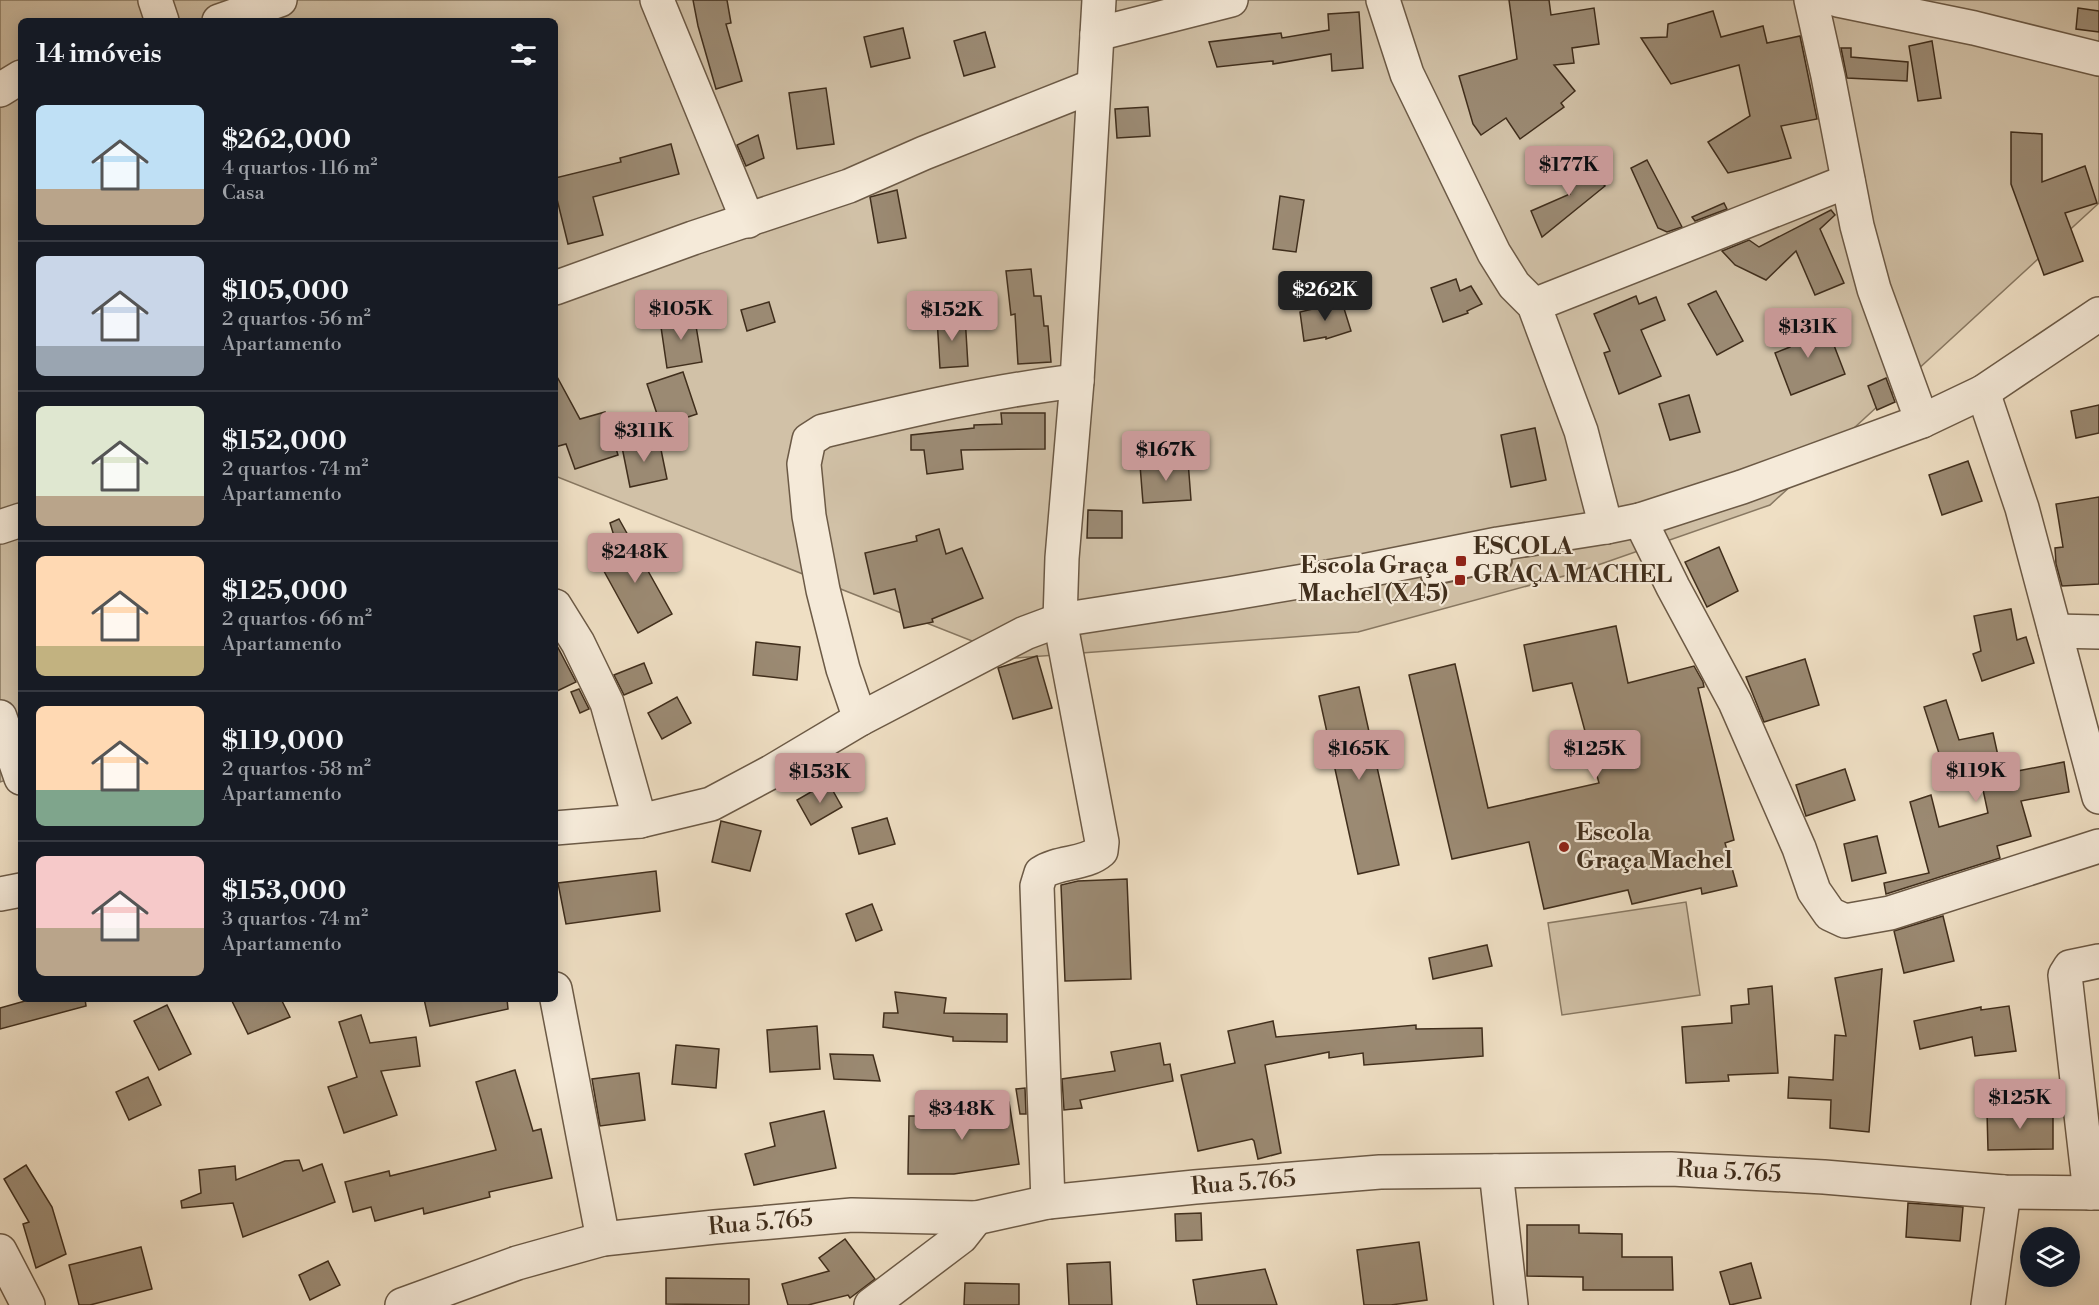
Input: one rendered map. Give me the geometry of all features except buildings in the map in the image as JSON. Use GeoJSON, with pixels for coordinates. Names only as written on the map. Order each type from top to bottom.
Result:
{"type":"FeatureCollection","features":[{"type":"Feature","properties":{"kind":"street"},"geometry":{"type":"LineString","coordinates":[[155,0],[161,18]]}},
{"type":"Feature","properties":{"kind":"street"},"geometry":{"type":"LineString","coordinates":[[228,18],[280,0]]}},
{"type":"Feature","properties":{"kind":"street"},"geometry":{"type":"LineString","coordinates":[[657,0],[748,221]]}},
{"type":"Feature","properties":{"kind":"street"},"geometry":{"type":"LineString","coordinates":[[1048,1202],[1037,886],[1041,873],[1051,867],[1094,857],[1101,851],[1102,842],[1059,620],[1077,381],[1099,0]]}},
{"type":"Feature","properties":{"kind":"street"},"geometry":{"type":"LineString","coordinates":[[1097,34],[1231,0]]}},
{"type":"Feature","properties":{"kind":"street"},"geometry":{"type":"LineString","coordinates":[[1383,0],[1407,74],[1494,253],[1514,285],[1534,304],[1581,431],[1606,527]]}},
{"type":"Feature","properties":{"kind":"street"},"geometry":{"type":"LineString","coordinates":[[1810,0],[1828,76],[1857,226],[1874,289],[1922,421]]}},
{"type":"Feature","properties":{"kind":"street"},"geometry":{"type":"LineString","coordinates":[[1838,0],[1974,28],[2099,59]]}},
{"type":"Feature","properties":{"kind":"street"},"geometry":{"type":"LineString","coordinates":[[0,64],[18,63]]}},
{"type":"Feature","properties":{"kind":"street"},"geometry":{"type":"LineString","coordinates":[[0,90],[18,79]]}},
{"type":"Feature","properties":{"kind":"street"},"geometry":{"type":"LineString","coordinates":[[558,287],[693,238],[849,186],[924,153],[1093,86]]}},
{"type":"Feature","properties":{"kind":"street"},"geometry":{"type":"LineString","coordinates":[[1534,304],[1848,181]]}},
{"type":"Feature","properties":{"kind":"street"},"geometry":{"type":"LineString","coordinates":[[558,828],[640,820],[711,804],[771,772],[860,719],[1025,633],[1059,620],[1228,594],[1498,544],[1606,527],[1640,520],[1742,487],[1922,421],[1983,392],[2099,314]]}},
{"type":"Feature","properties":{"kind":"street"},"geometry":{"type":"LineString","coordinates":[[860,719],[843,669],[809,516],[804,464],[809,440],[822,432],[929,405],[1019,388],[1077,381]]}},
{"type":"Feature","properties":{"kind":"street"},"geometry":{"type":"LineString","coordinates":[[1983,392],[2022,508],[2099,797]]}},
{"type":"Feature","properties":{"kind":"street"},"geometry":{"type":"LineString","coordinates":[[1640,520],[1735,702],[1799,848],[1814,891],[1830,914],[1845,921],[1890,913],[2099,846]]}},
{"type":"Feature","properties":{"kind":"street"},"geometry":{"type":"LineString","coordinates":[[0,527],[18,521]]}},
{"type":"Feature","properties":{"kind":"street"},"geometry":{"type":"LineString","coordinates":[[558,611],[578,643],[607,703],[640,820]]}},
{"type":"Feature","properties":{"kind":"street"},"geometry":{"type":"LineString","coordinates":[[2055,631],[2099,632]]}},
{"type":"Feature","properties":{"kind":"street"},"geometry":{"type":"LineString","coordinates":[[0,717],[18,769]]}},
{"type":"Feature","properties":{"kind":"street"},"geometry":{"type":"LineString","coordinates":[[0,894],[18,891]]}},
{"type":"Feature","properties":{"kind":"street"},"geometry":{"type":"LineString","coordinates":[[2094,1193],[2065,975],[2070,967],[2099,961]]}},
{"type":"Feature","properties":{"kind":"street"},"geometry":{"type":"LineString","coordinates":[[557,1002],[603,1239]]}},
{"type":"Feature","properties":{"kind":"street","name":"Rua 5.765"},"geometry":{"type":"LineString","coordinates":[[402,1305],[517,1263],[603,1239],[852,1215],[976,1218],[1048,1202],[1380,1172],[1671,1169],[1824,1177],[2004,1192],[2094,1193]]}},
{"type":"Feature","properties":{"kind":"street"},"geometry":{"type":"LineString","coordinates":[[1496,1171],[1511,1305]]}},
{"type":"Feature","properties":{"kind":"street"},"geometry":{"type":"LineString","coordinates":[[1988,1305],[2004,1192]]}},
{"type":"Feature","properties":{"kind":"street"},"geometry":{"type":"LineString","coordinates":[[871,1305],[960,1237],[976,1218]]}},
{"type":"Feature","properties":{"kind":"street"},"geometry":{"type":"LineString","coordinates":[[0,1251],[28,1305]]}},
{"type":"Feature","properties":{"kind":"shaded area"},"geometry":{"type":"Polygon","coordinates":[[[0,0],[2099,0],[2099,203],[1770,505],[1575,573],[1358,632],[1015,658],[558,477],[558,18],[18,18],[18,776],[0,782],[0,0]]]}},
{"type":"Feature","properties":{"kind":"shaded area"},"geometry":{"type":"Polygon","coordinates":[[[1686,902],[1700,995],[1562,1015],[1548,923],[1686,902]]]}},
{"type":"Feature","properties":{"kind":"place","name":"ESCOLA GRAÇA MACHEL"},"geometry":{"type":"Point","coordinates":[1461,561]}},
{"type":"Feature","properties":{"kind":"place","name":"Escola Graça Machel (X45)"},"geometry":{"type":"Point","coordinates":[1460,580]}},
{"type":"Feature","properties":{"kind":"place","name":"Escola Graça Machel"},"geometry":{"type":"Point","coordinates":[1564,847]}}]}
